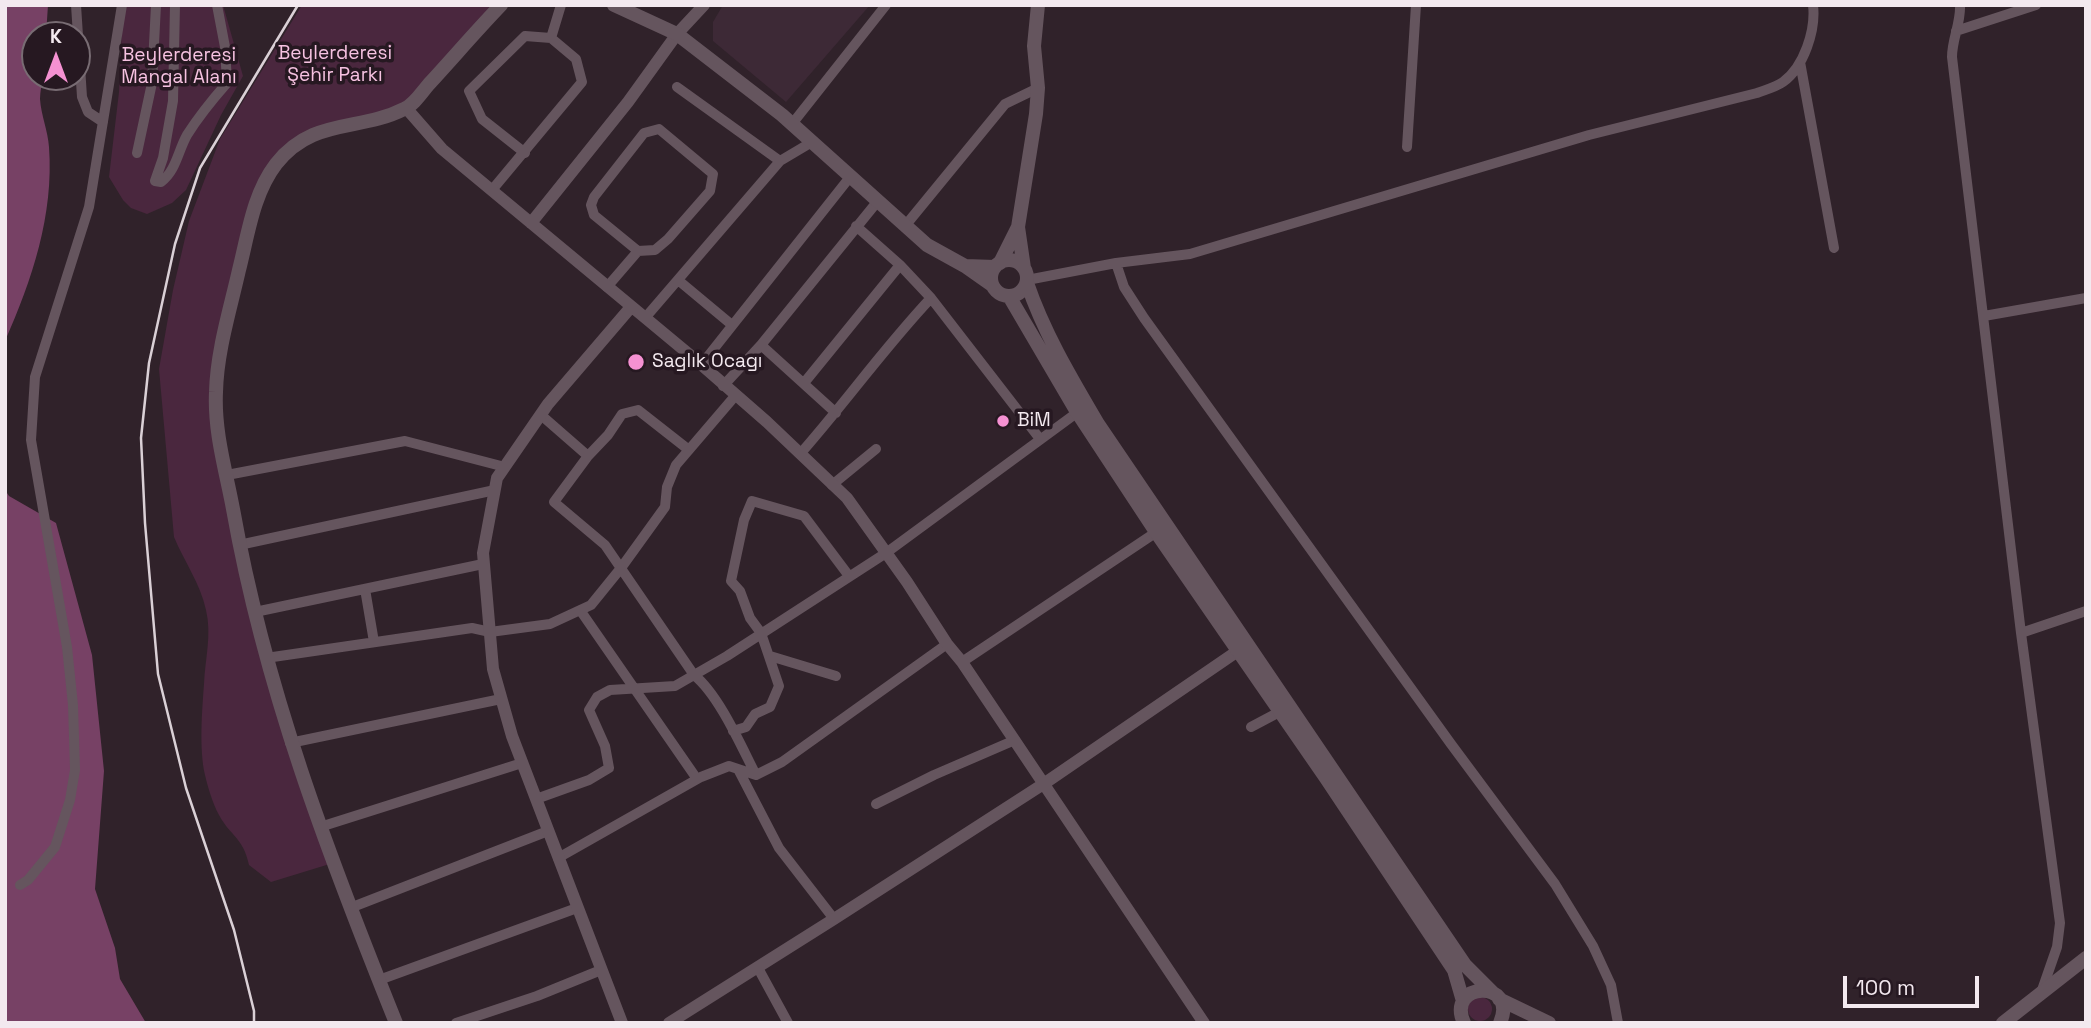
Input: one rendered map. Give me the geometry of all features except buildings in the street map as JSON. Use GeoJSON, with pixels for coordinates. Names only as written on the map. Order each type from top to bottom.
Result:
{"type":"FeatureCollection","features":[{"type":"Feature","properties":{"kind":"main road"},"geometry":{"type":"LineString","coordinates":[[396,1023],[350,908],[290,743],[266,658],[239,545],[219,439],[216,412],[220,354],[249,229],[265,182],[277,163],[295,146],[315,134],[407,109],[501,5]]}},
{"type":"Feature","properties":{"kind":"main road"},"geometry":{"type":"LineString","coordinates":[[614,5],[677,34],[792,124],[927,245],[965,265],[992,285],[998,293],[1009,296],[1021,292],[1026,277]]}},
{"type":"Feature","properties":{"kind":"main road"},"geometry":{"type":"LineString","coordinates":[[1039,6],[1034,46],[1038,88],[1018,227],[1026,277],[1038,317],[1082,409]]}},
{"type":"Feature","properties":{"kind":"main road"},"geometry":{"type":"LineString","coordinates":[[992,285],[991,276],[1018,227]]}},
{"type":"Feature","properties":{"kind":"main road"},"geometry":{"type":"LineString","coordinates":[[965,265],[998,265],[1012,260],[1026,277]]}},
{"type":"Feature","properties":{"kind":"main road"},"geometry":{"type":"LineString","coordinates":[[1009,296],[1243,648],[1465,965],[1496,996],[1504,1014],[1500,1023]]}},
{"type":"Feature","properties":{"kind":"main road"},"geometry":{"type":"LineString","coordinates":[[1286,709],[1454,970],[1459,1015]]}},
{"type":"Feature","properties":{"kind":"main road"},"geometry":{"type":"LineString","coordinates":[[2003,1023],[2086,958]]}},
{"type":"Feature","properties":{"kind":"main road"},"geometry":{"type":"LineString","coordinates":[[1459,1015],[1470,994],[1483,990],[1549,1023]]}},
{"type":"Feature","properties":{"kind":"street"},"geometry":{"type":"LineString","coordinates":[[76,5],[82,97],[88,112],[103,122]]}},
{"type":"Feature","properties":{"kind":"street"},"geometry":{"type":"LineString","coordinates":[[20,885],[28,880],[55,847],[70,800],[75,770],[74,705],[67,647],[31,440],[35,377],[89,207],[122,5]]}},
{"type":"Feature","properties":{"kind":"street"},"geometry":{"type":"LineString","coordinates":[[137,153],[152,83],[156,5]]}},
{"type":"Feature","properties":{"kind":"street"},"geometry":{"type":"LineString","coordinates":[[175,5],[173,101],[163,158],[155,181],[161,182],[170,176],[181,146],[204,109],[227,83],[225,47],[217,5]]}},
{"type":"Feature","properties":{"kind":"street"},"geometry":{"type":"LineString","coordinates":[[551,38],[561,5]]}},
{"type":"Feature","properties":{"kind":"street"},"geometry":{"type":"LineString","coordinates":[[531,223],[628,103],[677,34],[704,5]]}},
{"type":"Feature","properties":{"kind":"street"},"geometry":{"type":"LineString","coordinates":[[792,124],[886,5]]}},
{"type":"Feature","properties":{"kind":"street"},"geometry":{"type":"LineString","coordinates":[[1407,147],[1416,5]]}},
{"type":"Feature","properties":{"kind":"street"},"geometry":{"type":"LineString","coordinates":[[1026,277],[1190,254],[1588,135],[1757,93],[1783,82],[1800,62],[1812,26],[1813,5]]}},
{"type":"Feature","properties":{"kind":"street"},"geometry":{"type":"LineString","coordinates":[[1960,5],[1960,21],[1952,43],[1952,57],[2021,633],[2060,923],[2057,947],[2041,993]]}},
{"type":"Feature","properties":{"kind":"street"},"geometry":{"type":"LineString","coordinates":[[1956,31],[2036,5]]}},
{"type":"Feature","properties":{"kind":"street"},"geometry":{"type":"LineString","coordinates":[[492,190],[525,153],[582,82],[576,59],[551,38],[525,36],[469,91],[482,119],[525,153]]}},
{"type":"Feature","properties":{"kind":"street"},"geometry":{"type":"LineString","coordinates":[[1800,62],[1834,248]]}},
{"type":"Feature","properties":{"kind":"street"},"geometry":{"type":"LineString","coordinates":[[677,87],[779,162]]}},
{"type":"Feature","properties":{"kind":"street"},"geometry":{"type":"LineString","coordinates":[[905,226],[1005,104],[1038,88]]}},
{"type":"Feature","properties":{"kind":"street"},"geometry":{"type":"LineString","coordinates":[[407,109],[442,149],[701,365],[767,422],[847,498],[1045,783],[1204,1023]]}},
{"type":"Feature","properties":{"kind":"street"},"geometry":{"type":"LineString","coordinates":[[607,287],[638,251],[655,250],[668,239],[710,191],[713,174],[659,129],[645,133],[594,197],[592,205],[594,215],[638,251]]}},
{"type":"Feature","properties":{"kind":"street"},"geometry":{"type":"LineString","coordinates":[[645,318],[779,162],[812,142]]}},
{"type":"Feature","properties":{"kind":"street"},"geometry":{"type":"LineString","coordinates":[[701,365],[850,177]]}},
{"type":"Feature","properties":{"kind":"street"},"geometry":{"type":"LineString","coordinates":[[723,386],[761,345],[877,202]]}},
{"type":"Feature","properties":{"kind":"street"},"geometry":{"type":"LineString","coordinates":[[856,226],[900,265],[931,298],[1040,439]]}},
{"type":"Feature","properties":{"kind":"street"},"geometry":{"type":"LineString","coordinates":[[1116,263],[1124,287],[1144,318],[1555,884],[1593,946],[1611,985],[1618,1023]]}},
{"type":"Feature","properties":{"kind":"street"},"geometry":{"type":"LineString","coordinates":[[804,383],[900,265]]}},
{"type":"Feature","properties":{"kind":"street"},"geometry":{"type":"LineString","coordinates":[[678,280],[732,325]]}},
{"type":"Feature","properties":{"kind":"street"},"geometry":{"type":"LineString","coordinates":[[800,454],[836,414],[894,338],[931,298]]}},
{"type":"Feature","properties":{"kind":"street"},"geometry":{"type":"LineString","coordinates":[[1984,316],[2086,298]]}},
{"type":"Feature","properties":{"kind":"street"},"geometry":{"type":"LineString","coordinates":[[622,1023],[522,763],[501,699],[493,669],[482,552],[497,478],[541,415],[631,307]]}},
{"type":"Feature","properties":{"kind":"street"},"geometry":{"type":"LineString","coordinates":[[761,345],[836,414]]}},
{"type":"Feature","properties":{"kind":"street"},"geometry":{"type":"LineString","coordinates":[[266,658],[472,628],[490,632],[550,624],[590,606],[664,507],[667,487],[676,465],[734,396]]}},
{"type":"Feature","properties":{"kind":"street"},"geometry":{"type":"LineString","coordinates":[[536,799],[589,780],[609,768],[605,746],[589,710],[597,697],[610,690],[675,685],[694,675],[886,552],[1082,409]]}},
{"type":"Feature","properties":{"kind":"street"},"geometry":{"type":"LineString","coordinates":[[688,450],[638,410],[622,414],[554,502],[605,545],[694,675],[703,683],[756,775]]}},
{"type":"Feature","properties":{"kind":"street"},"geometry":{"type":"LineString","coordinates":[[541,415],[588,456]]}},
{"type":"Feature","properties":{"kind":"street"},"geometry":{"type":"LineString","coordinates":[[227,475],[405,441],[505,467]]}},
{"type":"Feature","properties":{"kind":"street"},"geometry":{"type":"LineString","coordinates":[[832,485],[876,449]]}},
{"type":"Feature","properties":{"kind":"street"},"geometry":{"type":"LineString","coordinates":[[239,545],[495,490]]}},
{"type":"Feature","properties":{"kind":"street"},"geometry":{"type":"LineString","coordinates":[[733,731],[746,727],[755,714],[770,707],[779,686],[761,634],[750,618],[740,590],[731,581],[744,520],[752,501],[804,516],[849,576]]}},
{"type":"Feature","properties":{"kind":"street"},"geometry":{"type":"LineString","coordinates":[[962,662],[1161,528]]}},
{"type":"Feature","properties":{"kind":"street"},"geometry":{"type":"LineString","coordinates":[[255,612],[484,564]]}},
{"type":"Feature","properties":{"kind":"street"},"geometry":{"type":"LineString","coordinates":[[365,589],[374,642]]}},
{"type":"Feature","properties":{"kind":"street"},"geometry":{"type":"LineString","coordinates":[[580,610],[697,779]]}},
{"type":"Feature","properties":{"kind":"street"},"geometry":{"type":"LineString","coordinates":[[2021,633],[2086,611]]}},
{"type":"Feature","properties":{"kind":"street"},"geometry":{"type":"LineString","coordinates":[[558,858],[697,779],[729,766],[756,775],[782,762],[947,644]]}},
{"type":"Feature","properties":{"kind":"street"},"geometry":{"type":"LineString","coordinates":[[668,1023],[1045,783],[1243,648]]}},
{"type":"Feature","properties":{"kind":"street"},"geometry":{"type":"LineString","coordinates":[[770,656],[836,676]]}},
{"type":"Feature","properties":{"kind":"street"},"geometry":{"type":"LineString","coordinates":[[610,690],[622,670]]}},
{"type":"Feature","properties":{"kind":"street"},"geometry":{"type":"LineString","coordinates":[[290,743],[501,699]]}},
{"type":"Feature","properties":{"kind":"street"},"geometry":{"type":"LineString","coordinates":[[1251,727],[1286,709]]}},
{"type":"Feature","properties":{"kind":"street"},"geometry":{"type":"LineString","coordinates":[[876,804],[1015,740]]}},
{"type":"Feature","properties":{"kind":"street"},"geometry":{"type":"LineString","coordinates":[[320,827],[522,763]]}},
{"type":"Feature","properties":{"kind":"street"},"geometry":{"type":"LineString","coordinates":[[739,771],[779,848],[834,919]]}},
{"type":"Feature","properties":{"kind":"street"},"geometry":{"type":"LineString","coordinates":[[350,908],[548,831]]}},
{"type":"Feature","properties":{"kind":"street"},"geometry":{"type":"LineString","coordinates":[[379,980],[577,908]]}},
{"type":"Feature","properties":{"kind":"street"},"geometry":{"type":"LineString","coordinates":[[758,968],[788,1023]]}},
{"type":"Feature","properties":{"kind":"street"},"geometry":{"type":"LineString","coordinates":[[456,1023],[537,996],[601,970]]}},
{"type":"Feature","properties":{"kind":"shaded area"},"geometry":{"type":"Polygon","coordinates":[[[5,5],[48,5],[47,21],[21,21],[21,91],[41,91],[50,172],[39,247],[24,295],[5,341],[5,5]]]}},
{"type":"Feature","properties":{"kind":"shaded area"},"geometry":{"type":"Polygon","coordinates":[[[723,5],[870,5],[786,102],[713,41],[713,22],[723,5]]]}},
{"type":"Feature","properties":{"kind":"shaded area"},"geometry":{"type":"Polygon","coordinates":[[[5,490],[9,496],[56,523],[92,655],[104,771],[95,889],[115,948],[120,979],[146,1023],[5,1023],[5,490]]]}},
{"type":"Feature","properties":{"kind":"green space","name":"Beylerderesi Mangal Alanı"},"geometry":{"type":"Polygon","coordinates":[[[123,5],[223,5],[243,76],[221,115],[186,190],[172,203],[147,214],[131,208],[109,177],[119,92],[123,5]]]}},
{"type":"Feature","properties":{"kind":"green space","name":"Beylerderesi Şehir Parkı"},"geometry":{"type":"Polygon","coordinates":[[[302,5],[501,5],[407,109],[315,134],[265,182],[216,391],[239,545],[333,863],[271,882],[249,865],[243,848],[217,811],[205,775],[201,730],[208,619],[200,591],[174,537],[159,369],[189,221],[220,139],[302,5]]]}},
{"type":"Feature","properties":{"kind":"green space"},"geometry":{"type":"Polygon","coordinates":[[[1480,997],[1489,1000],[1492,1009],[1489,1018],[1480,1021],[1471,1018],[1468,1009],[1471,1000],[1480,997]]]}},
{"type":"Feature","properties":{"kind":"railway"},"geometry":{"type":"LineString","coordinates":[[254,1023],[254,1011],[234,930],[186,788],[158,674],[145,523],[141,438],[149,363],[175,244],[200,168],[298,5]]}},
{"type":"Feature","properties":{"kind":"place","name":"Saglık Ocagı"},"geometry":{"type":"Point","coordinates":[636,362]}},
{"type":"Feature","properties":{"kind":"place","name":"BiM"},"geometry":{"type":"Point","coordinates":[1003,421]}}]}
